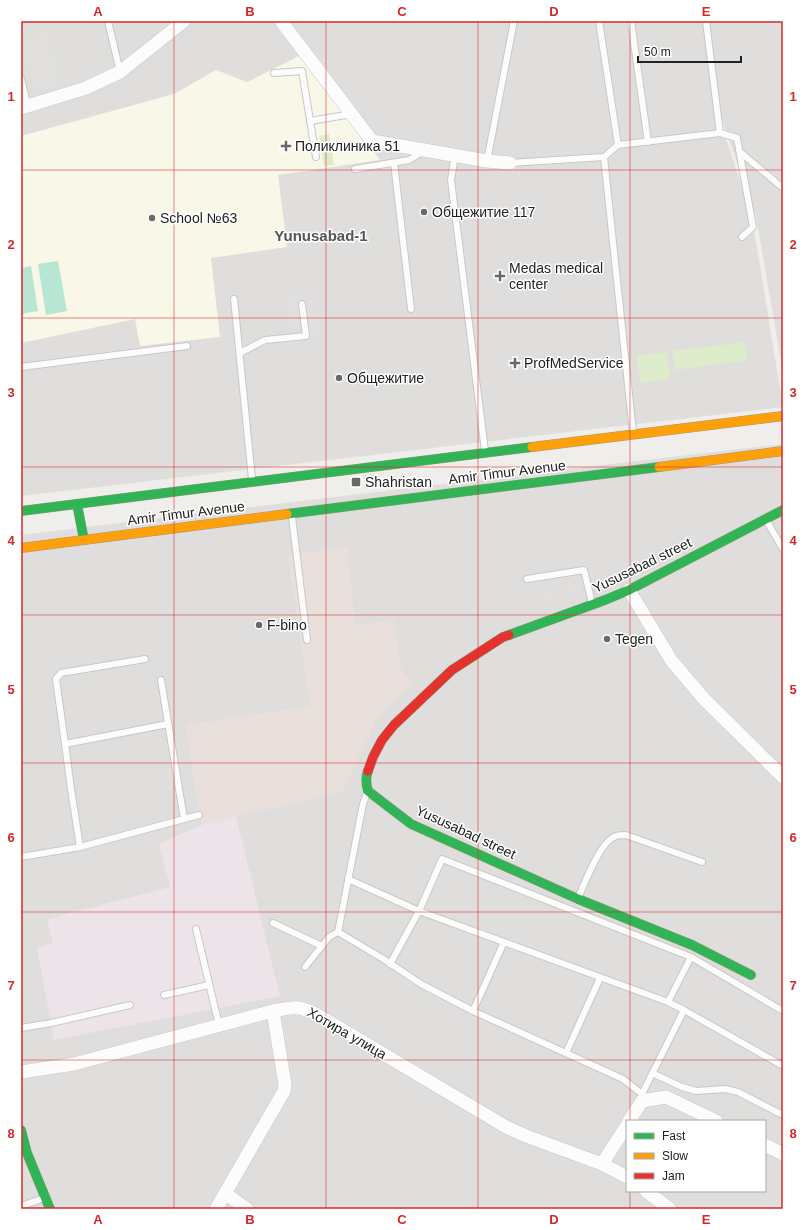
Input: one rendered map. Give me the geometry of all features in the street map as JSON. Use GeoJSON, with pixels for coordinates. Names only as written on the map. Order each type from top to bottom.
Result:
{"type":"FeatureCollection","features":[{"type":"Feature","properties":{"kind":"main road","name":"Amir Timur Avenue"},"geometry":{"type":"LineString","coordinates":[[21,511],[783,416]]}},
{"type":"Feature","properties":{"kind":"main road","name":"Amir Timur Avenue"},"geometry":{"type":"LineString","coordinates":[[21,548],[783,451]]}},
{"type":"Feature","properties":{"kind":"main road"},"geometry":{"type":"LineString","coordinates":[[77,504],[84,540]]}},
{"type":"Feature","properties":{"kind":"main road","name":"Yususabad street"},"geometry":{"type":"LineString","coordinates":[[751,975],[692,945],[578,899],[411,824],[368,792],[366,776],[373,757],[382,740],[394,725],[452,670],[503,637],[629,590],[783,510]]}},
{"type":"Feature","properties":{"kind":"main road"},"geometry":{"type":"LineString","coordinates":[[21,1130],[27,1153],[50,1209]]}},
{"type":"Feature","properties":{"kind":"street"},"geometry":{"type":"LineString","coordinates":[[24,107],[86,88],[120,72],[184,21]]}},
{"type":"Feature","properties":{"kind":"street"},"geometry":{"type":"LineString","coordinates":[[281,21],[372,141],[487,161],[510,163]]}},
{"type":"Feature","properties":{"kind":"street"},"geometry":{"type":"LineString","coordinates":[[629,590],[671,660],[704,699],[783,778]]}},
{"type":"Feature","properties":{"kind":"street","name":"Хотира улица"},"geometry":{"type":"LineString","coordinates":[[21,1072],[74,1064],[273,1011],[294,1007],[304,1008],[508,1128],[602,1164],[626,1176]]}},
{"type":"Feature","properties":{"kind":"street"},"geometry":{"type":"LineString","coordinates":[[216,1209],[284,1091],[285,1085],[273,1011]]}},
{"type":"Feature","properties":{"kind":"street"},"geometry":{"type":"LineString","coordinates":[[630,1120],[642,1097],[666,1097],[714,1120]]}},
{"type":"Feature","properties":{"kind":"street"},"geometry":{"type":"LineString","coordinates":[[602,1164],[626,1127]]}},
{"type":"Feature","properties":{"kind":"street"},"geometry":{"type":"LineString","coordinates":[[766,1146],[783,1154]]}},
{"type":"Feature","properties":{"kind":"street"},"geometry":{"type":"LineString","coordinates":[[647,1192],[670,1209]]}},
{"type":"Feature","properties":{"kind":"street"},"geometry":{"type":"LineString","coordinates":[[226,1194],[247,1209]]}},
{"type":"Feature","properties":{"kind":"lane"},"geometry":{"type":"LineString","coordinates":[[108,21],[120,72]]}},
{"type":"Feature","properties":{"kind":"lane"},"geometry":{"type":"LineString","coordinates":[[487,161],[514,21]]}},
{"type":"Feature","properties":{"kind":"lane"},"geometry":{"type":"LineString","coordinates":[[599,21],[618,145]]}},
{"type":"Feature","properties":{"kind":"lane"},"geometry":{"type":"LineString","coordinates":[[632,21],[648,142]]}},
{"type":"Feature","properties":{"kind":"lane"},"geometry":{"type":"LineString","coordinates":[[706,21],[720,133]]}},
{"type":"Feature","properties":{"kind":"lane"},"geometry":{"type":"LineString","coordinates":[[274,73],[302,71],[316,157]]}},
{"type":"Feature","properties":{"kind":"lane"},"geometry":{"type":"LineString","coordinates":[[21,79],[24,107]]}},
{"type":"Feature","properties":{"kind":"lane"},"geometry":{"type":"LineString","coordinates":[[310,121],[352,114]]}},
{"type":"Feature","properties":{"kind":"lane"},"geometry":{"type":"LineString","coordinates":[[510,163],[604,157],[618,145],[720,133],[737,138],[753,227],[742,237]]}},
{"type":"Feature","properties":{"kind":"lane"},"geometry":{"type":"LineString","coordinates":[[355,169],[409,160],[425,150]]}},
{"type":"Feature","properties":{"kind":"lane"},"geometry":{"type":"LineString","coordinates":[[740,152],[783,188]]}},
{"type":"Feature","properties":{"kind":"lane"},"geometry":{"type":"LineString","coordinates":[[455,155],[451,180],[486,453]]}},
{"type":"Feature","properties":{"kind":"lane"},"geometry":{"type":"LineString","coordinates":[[604,157],[633,435]]}},
{"type":"Feature","properties":{"kind":"lane"},"geometry":{"type":"LineString","coordinates":[[394,163],[411,309]]}},
{"type":"Feature","properties":{"kind":"lane"},"geometry":{"type":"LineString","coordinates":[[234,299],[252,482]]}},
{"type":"Feature","properties":{"kind":"lane"},"geometry":{"type":"LineString","coordinates":[[240,353],[265,340],[306,336],[302,304]]}},
{"type":"Feature","properties":{"kind":"lane"},"geometry":{"type":"LineString","coordinates":[[21,367],[187,346]]}},
{"type":"Feature","properties":{"kind":"lane"},"geometry":{"type":"LineString","coordinates":[[292,513],[307,640]]}},
{"type":"Feature","properties":{"kind":"lane"},"geometry":{"type":"LineString","coordinates":[[765,519],[783,549]]}},
{"type":"Feature","properties":{"kind":"lane"},"geometry":{"type":"LineString","coordinates":[[527,579],[584,570],[592,605]]}},
{"type":"Feature","properties":{"kind":"lane"},"geometry":{"type":"LineString","coordinates":[[80,847],[56,679],[61,673],[145,659]]}},
{"type":"Feature","properties":{"kind":"lane"},"geometry":{"type":"LineString","coordinates":[[161,680],[184,819]]}},
{"type":"Feature","properties":{"kind":"lane"},"geometry":{"type":"LineString","coordinates":[[65,744],[168,724]]}},
{"type":"Feature","properties":{"kind":"lane"},"geometry":{"type":"LineString","coordinates":[[338,932],[363,804],[368,792]]}},
{"type":"Feature","properties":{"kind":"lane"},"geometry":{"type":"LineString","coordinates":[[21,857],[80,847],[199,814]]}},
{"type":"Feature","properties":{"kind":"lane"},"geometry":{"type":"LineString","coordinates":[[578,899],[598,855],[609,840],[616,836],[626,835],[702,862]]}},
{"type":"Feature","properties":{"kind":"lane"},"geometry":{"type":"LineString","coordinates":[[390,964],[419,911],[442,859],[691,957],[783,1011]]}},
{"type":"Feature","properties":{"kind":"lane"},"geometry":{"type":"LineString","coordinates":[[348,879],[419,911],[668,1002],[783,1066]]}},
{"type":"Feature","properties":{"kind":"lane"},"geometry":{"type":"LineString","coordinates":[[273,923],[322,946]]}},
{"type":"Feature","properties":{"kind":"lane"},"geometry":{"type":"LineString","coordinates":[[196,929],[219,1025]]}},
{"type":"Feature","properties":{"kind":"lane"},"geometry":{"type":"LineString","coordinates":[[305,967],[329,937],[338,932]]}},
{"type":"Feature","properties":{"kind":"lane"},"geometry":{"type":"LineString","coordinates":[[338,932],[421,984],[473,1011],[623,1079],[642,1097],[684,1010]]}},
{"type":"Feature","properties":{"kind":"lane"},"geometry":{"type":"LineString","coordinates":[[473,1011],[504,942]]}},
{"type":"Feature","properties":{"kind":"lane"},"geometry":{"type":"LineString","coordinates":[[668,1002],[691,957]]}},
{"type":"Feature","properties":{"kind":"lane"},"geometry":{"type":"LineString","coordinates":[[566,1053],[600,978]]}},
{"type":"Feature","properties":{"kind":"lane"},"geometry":{"type":"LineString","coordinates":[[164,995],[209,985]]}},
{"type":"Feature","properties":{"kind":"lane"},"geometry":{"type":"LineString","coordinates":[[21,1028],[51,1023],[130,1005]]}},
{"type":"Feature","properties":{"kind":"lane"},"geometry":{"type":"LineString","coordinates":[[652,1074],[682,1087],[696,1091],[725,1089],[738,1092],[783,1115]]}},
{"type":"Feature","properties":{"kind":"lane"},"geometry":{"type":"LineString","coordinates":[[21,1206],[45,1198]]}},
{"type":"Feature","properties":{"kind":"shaded area","name":"Yunusabad-1"},"geometry":{"type":"Polygon","coordinates":[[[21,21],[706,21],[713,100],[752,217],[783,407],[21,496],[21,21]]]}},
{"type":"Feature","properties":{"kind":"shaded area"},"geometry":{"type":"Polygon","coordinates":[[[708,21],[783,21],[783,372],[756,216],[715,100],[708,21]]]}},
{"type":"Feature","properties":{"kind":"shaded area"},"geometry":{"type":"Polygon","coordinates":[[[48,33],[61,84],[34,91],[21,40],[48,33]]]}},
{"type":"Feature","properties":{"kind":"shaded area","name":"School №63"},"geometry":{"type":"Polygon","coordinates":[[[299,56],[380,160],[278,175],[287,247],[211,258],[220,337],[140,346],[135,319],[21,343],[21,136],[174,94],[216,70],[247,82],[299,56]]]}},
{"type":"Feature","properties":{"kind":"shaded area"},"geometry":{"type":"Polygon","coordinates":[[[315,295],[320,340],[290,343],[286,298],[315,295]]]}},
{"type":"Feature","properties":{"kind":"shaded area"},"geometry":{"type":"Polygon","coordinates":[[[783,444],[783,1209],[21,1209],[21,535],[783,444]]]}},
{"type":"Feature","properties":{"kind":"shaded area"},"geometry":{"type":"Polygon","coordinates":[[[347,547],[355,625],[394,620],[401,670],[414,684],[378,715],[343,791],[202,825],[199,815],[186,725],[310,706],[288,555],[347,547]]]}},
{"type":"Feature","properties":{"kind":"shaded area"},"geometry":{"type":"Polygon","coordinates":[[[580,584],[581,592],[539,601],[538,593],[580,584]]]}},
{"type":"Feature","properties":{"kind":"shaded area"},"geometry":{"type":"Polygon","coordinates":[[[236,817],[280,996],[54,1040],[37,948],[53,943],[47,919],[170,887],[159,844],[202,825],[236,817]]]}},
{"type":"Feature","properties":{"kind":"green space"},"geometry":{"type":"Polygon","coordinates":[[[329,134],[334,165],[324,166],[319,136],[329,134]]]}},
{"type":"Feature","properties":{"kind":"green space"},"geometry":{"type":"Polygon","coordinates":[[[58,261],[67,311],[46,315],[38,264],[58,261]]]}},
{"type":"Feature","properties":{"kind":"green space"},"geometry":{"type":"Polygon","coordinates":[[[31,266],[38,311],[21,314],[21,268],[31,266]]]}},
{"type":"Feature","properties":{"kind":"green space"},"geometry":{"type":"Polygon","coordinates":[[[745,342],[747,360],[675,370],[672,351],[745,342]]]}},
{"type":"Feature","properties":{"kind":"green space"},"geometry":{"type":"Polygon","coordinates":[[[667,352],[670,379],[640,383],[637,356],[667,352]]]}},
{"type":"Feature","properties":{"kind":"traffic: fast"},"geometry":{"type":"LineString","coordinates":[[21,511],[532,447]]}},
{"type":"Feature","properties":{"kind":"traffic: fast"},"geometry":{"type":"LineString","coordinates":[[287,514],[659,467]]}},
{"type":"Feature","properties":{"kind":"traffic: fast"},"geometry":{"type":"LineString","coordinates":[[77,504],[84,540]]}},
{"type":"Feature","properties":{"kind":"traffic: fast"},"geometry":{"type":"LineString","coordinates":[[509,635],[629,590],[783,510]]}},
{"type":"Feature","properties":{"kind":"traffic: fast"},"geometry":{"type":"LineString","coordinates":[[368,771],[366,776],[368,791],[411,824],[578,899],[692,945],[751,975]]}},
{"type":"Feature","properties":{"kind":"traffic: fast"},"geometry":{"type":"LineString","coordinates":[[21,1130],[27,1153],[50,1209]]}},
{"type":"Feature","properties":{"kind":"traffic: slow"},"geometry":{"type":"LineString","coordinates":[[532,447],[783,416]]}},
{"type":"Feature","properties":{"kind":"traffic: slow"},"geometry":{"type":"LineString","coordinates":[[659,467],[783,451]]}},
{"type":"Feature","properties":{"kind":"traffic: slow"},"geometry":{"type":"LineString","coordinates":[[21,548],[287,514]]}},
{"type":"Feature","properties":{"kind":"traffic: jam"},"geometry":{"type":"LineString","coordinates":[[368,771],[373,757],[382,740],[394,725],[452,670],[503,637],[509,635]]}},
{"type":"Feature","properties":{"kind":"place","name":"Поликлиника 51"},"geometry":{"type":"Point","coordinates":[286,146]}},
{"type":"Feature","properties":{"kind":"place","name":"Общежитие 117"},"geometry":{"type":"Point","coordinates":[424,212]}},
{"type":"Feature","properties":{"kind":"place","name":"School №63"},"geometry":{"type":"Point","coordinates":[152,218]}},
{"type":"Feature","properties":{"kind":"place","name":"Medas medical center"},"geometry":{"type":"Point","coordinates":[500,276]}},
{"type":"Feature","properties":{"kind":"place","name":"ProfMedService"},"geometry":{"type":"Point","coordinates":[515,363]}},
{"type":"Feature","properties":{"kind":"place","name":"Общежитие"},"geometry":{"type":"Point","coordinates":[339,378]}},
{"type":"Feature","properties":{"kind":"place","name":"Shahristan"},"geometry":{"type":"Point","coordinates":[356,482]}},
{"type":"Feature","properties":{"kind":"place","name":"F-bino"},"geometry":{"type":"Point","coordinates":[259,625]}},
{"type":"Feature","properties":{"kind":"place","name":"Tegen"},"geometry":{"type":"Point","coordinates":[607,639]}},
{"type":"Feature","properties":{"kind":"district","name":"Yunusabad-1"},"geometry":{"type":"Point","coordinates":[321,235]}}]}
